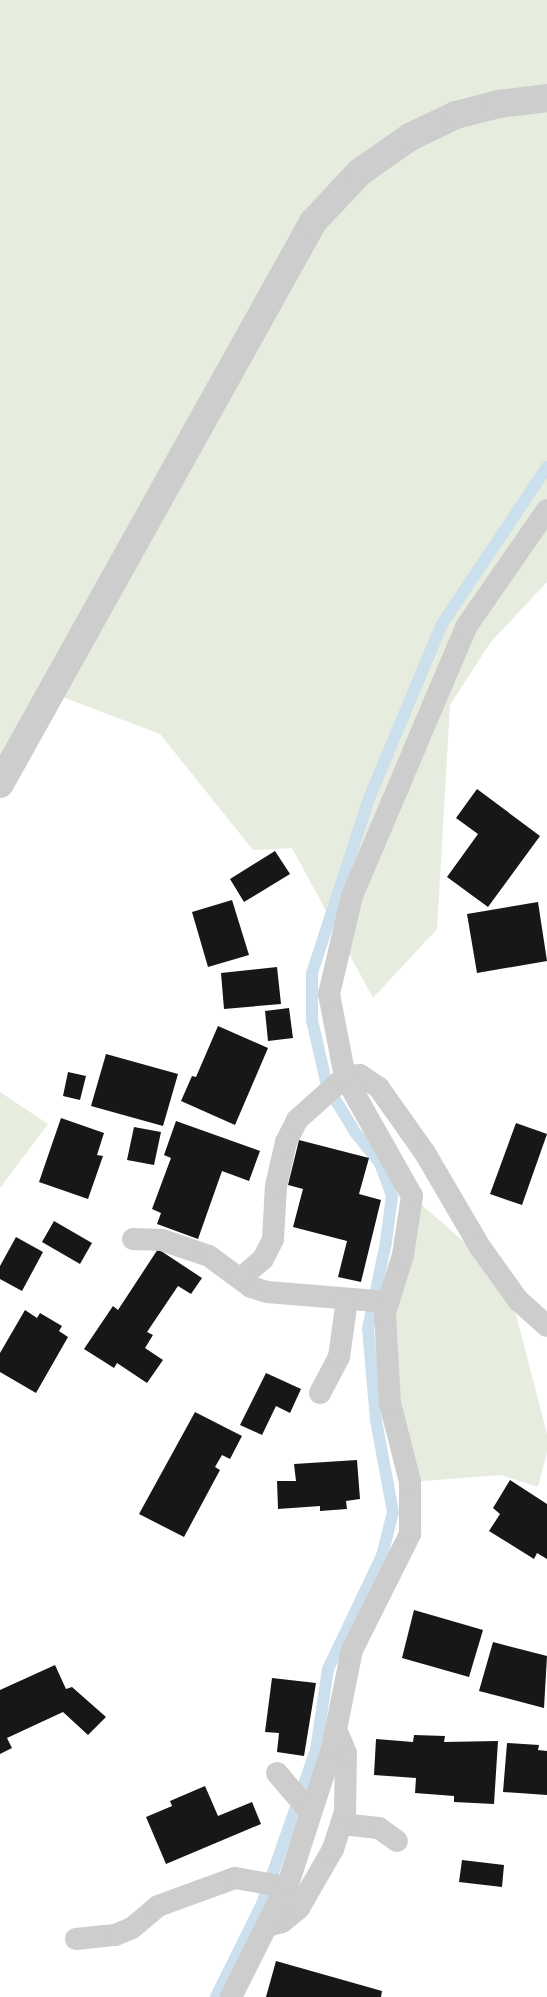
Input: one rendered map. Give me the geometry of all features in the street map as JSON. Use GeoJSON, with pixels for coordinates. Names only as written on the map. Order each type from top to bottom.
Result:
{"type":"FeatureCollection","features":[{"type":"Feature","properties":{"kind":"street"},"geometry":{"type":"LineString","coordinates":[[0,784],[313,222],[360,172],[410,137],[456,115],[499,104],[547,98]]}},
{"type":"Feature","properties":{"kind":"lane"},"geometry":{"type":"LineString","coordinates":[[231,1997],[267,1926],[275,1884],[308,1809],[336,1728],[352,1650],[410,1534],[410,1482],[390,1404],[385,1314],[386,1302],[403,1255],[412,1196],[343,1079],[330,994],[352,896],[466,627],[547,510]]}},
{"type":"Feature","properties":{"kind":"lane"},"geometry":{"type":"LineString","coordinates":[[241,1278],[263,1259],[273,1239],[276,1186],[286,1142],[297,1120],[318,1098],[343,1079],[360,1074],[379,1088],[425,1152],[480,1246],[518,1300],[547,1326]]}},
{"type":"Feature","properties":{"kind":"lane"},"geometry":{"type":"LineString","coordinates":[[133,1238],[162,1240],[209,1256],[251,1287],[267,1292],[353,1301],[386,1302]]}},
{"type":"Feature","properties":{"kind":"lane"},"geometry":{"type":"LineString","coordinates":[[320,1393],[338,1358],[353,1301]]}},
{"type":"Feature","properties":{"kind":"lane"},"geometry":{"type":"LineString","coordinates":[[267,1926],[282,1922],[299,1908],[333,1849],[345,1811],[346,1753],[336,1728]]}},
{"type":"Feature","properties":{"kind":"lane"},"geometry":{"type":"LineString","coordinates":[[284,1781],[308,1809]]}},
{"type":"Feature","properties":{"kind":"lane"},"geometry":{"type":"LineString","coordinates":[[341,1824],[379,1828],[397,1841]]}},
{"type":"Feature","properties":{"kind":"lane"},"geometry":{"type":"LineString","coordinates":[[76,1939],[115,1935],[132,1928],[158,1906],[235,1878],[275,1884]]}},
{"type":"Feature","properties":{"kind":"shaded area"},"geometry":{"type":"Polygon","coordinates":[[[0,0],[547,0],[547,582],[490,643],[450,705],[437,929],[373,998],[292,848],[253,850],[160,734],[52,693],[0,784],[0,0]]]}},
{"type":"Feature","properties":{"kind":"shaded area"},"geometry":{"type":"Polygon","coordinates":[[[0,1092],[48,1124],[0,1188],[0,1092]]]}},
{"type":"Feature","properties":{"kind":"shaded area"},"geometry":{"type":"Polygon","coordinates":[[[412,1196],[507,1280],[547,1434],[547,1452],[538,1487],[501,1475],[410,1482],[385,1313],[412,1196]]]}},
{"type":"Feature","properties":{"kind":"building"},"geometry":{"type":"Polygon","coordinates":[[[477,789],[540,836],[488,907],[447,877],[478,834],[456,818],[477,789]]]}},
{"type":"Feature","properties":{"kind":"building"},"geometry":{"type":"Polygon","coordinates":[[[275,851],[290,874],[244,902],[230,879],[275,851]]]}},
{"type":"Feature","properties":{"kind":"building"},"geometry":{"type":"Polygon","coordinates":[[[232,900],[249,955],[208,967],[192,912],[232,900]]]}},
{"type":"Feature","properties":{"kind":"building"},"geometry":{"type":"Polygon","coordinates":[[[538,902],[547,961],[477,973],[467,914],[538,902]]]}},
{"type":"Feature","properties":{"kind":"building"},"geometry":{"type":"Polygon","coordinates":[[[277,967],[281,1004],[224,1009],[221,973],[277,967]]]}},
{"type":"Feature","properties":{"kind":"building"},"geometry":{"type":"Polygon","coordinates":[[[289,1008],[293,1038],[268,1041],[265,1011],[289,1008]]]}},
{"type":"Feature","properties":{"kind":"building"},"geometry":{"type":"Polygon","coordinates":[[[218,1026],[268,1048],[235,1125],[181,1101],[192,1076],[196,1077],[218,1026]]]}},
{"type":"Feature","properties":{"kind":"building"},"geometry":{"type":"Polygon","coordinates":[[[106,1054],[178,1074],[163,1126],[91,1106],[106,1054]]]}},
{"type":"Feature","properties":{"kind":"building"},"geometry":{"type":"Polygon","coordinates":[[[68,1072],[86,1076],[80,1100],[63,1096],[68,1072]]]}},
{"type":"Feature","properties":{"kind":"building"},"geometry":{"type":"Polygon","coordinates":[[[61,1118],[104,1133],[97,1155],[103,1156],[88,1199],[39,1182],[61,1118]]]}},
{"type":"Feature","properties":{"kind":"building"},"geometry":{"type":"Polygon","coordinates":[[[176,1121],[260,1151],[249,1181],[222,1171],[198,1239],[157,1224],[161,1213],[152,1209],[171,1158],[164,1155],[176,1121]]]}},
{"type":"Feature","properties":{"kind":"building"},"geometry":{"type":"Polygon","coordinates":[[[516,1123],[547,1134],[522,1205],[490,1194],[516,1123]]]}},
{"type":"Feature","properties":{"kind":"building"},"geometry":{"type":"Polygon","coordinates":[[[134,1127],[161,1132],[154,1165],[127,1160],[134,1127]]]}},
{"type":"Feature","properties":{"kind":"building"},"geometry":{"type":"Polygon","coordinates":[[[299,1140],[369,1158],[359,1194],[381,1200],[361,1282],[338,1277],[347,1241],[293,1227],[303,1189],[288,1185],[299,1140]]]}},
{"type":"Feature","properties":{"kind":"building"},"geometry":{"type":"Polygon","coordinates":[[[54,1221],[92,1243],[80,1264],[42,1242],[54,1221]]]}},
{"type":"Feature","properties":{"kind":"building"},"geometry":{"type":"Polygon","coordinates":[[[16,1237],[43,1252],[22,1291],[0,1279],[0,1266],[16,1237]]]}},
{"type":"Feature","properties":{"kind":"building"},"geometry":{"type":"Polygon","coordinates":[[[158,1249],[202,1278],[191,1294],[178,1286],[147,1332],[153,1335],[145,1348],[163,1360],[147,1383],[117,1363],[114,1368],[84,1349],[113,1306],[118,1310],[158,1249]]]}},
{"type":"Feature","properties":{"kind":"building"},"geometry":{"type":"Polygon","coordinates":[[[25,1310],[37,1318],[40,1313],[62,1326],[59,1331],[68,1337],[36,1393],[0,1372],[0,1353],[25,1310]]]}},
{"type":"Feature","properties":{"kind":"building"},"geometry":{"type":"Polygon","coordinates":[[[266,1373],[301,1389],[290,1413],[276,1406],[262,1435],[240,1425],[266,1373]]]}},
{"type":"Feature","properties":{"kind":"building"},"geometry":{"type":"Polygon","coordinates":[[[195,1412],[242,1436],[230,1459],[222,1455],[215,1467],[220,1470],[184,1537],[139,1514],[195,1412]]]}},
{"type":"Feature","properties":{"kind":"building"},"geometry":{"type":"Polygon","coordinates":[[[357,1460],[360,1499],[346,1501],[347,1509],[320,1511],[320,1506],[278,1509],[277,1481],[296,1481],[294,1464],[357,1460]]]}},
{"type":"Feature","properties":{"kind":"building"},"geometry":{"type":"Polygon","coordinates":[[[510,1480],[547,1504],[547,1559],[537,1553],[534,1559],[489,1531],[500,1514],[493,1508],[510,1480]]]}},
{"type":"Feature","properties":{"kind":"building"},"geometry":{"type":"Polygon","coordinates":[[[414,1610],[483,1630],[469,1677],[402,1658],[414,1610]]]}},
{"type":"Feature","properties":{"kind":"building"},"geometry":{"type":"Polygon","coordinates":[[[493,1642],[547,1656],[544,1708],[479,1691],[493,1642]]]}},
{"type":"Feature","properties":{"kind":"building"},"geometry":{"type":"Polygon","coordinates":[[[55,1665],[66,1689],[72,1687],[106,1717],[88,1735],[63,1712],[7,1738],[12,1748],[0,1754],[0,1690],[55,1665]]]}},
{"type":"Feature","properties":{"kind":"building"},"geometry":{"type":"Polygon","coordinates":[[[272,1678],[316,1683],[304,1756],[277,1752],[279,1733],[265,1732],[272,1678]]]}},
{"type":"Feature","properties":{"kind":"building"},"geometry":{"type":"Polygon","coordinates":[[[414,1735],[445,1736],[444,1742],[498,1741],[494,1804],[454,1802],[454,1796],[415,1793],[416,1778],[374,1775],[376,1739],[413,1742],[414,1735]]]}},
{"type":"Feature","properties":{"kind":"building"},"geometry":{"type":"Polygon","coordinates":[[[507,1743],[539,1745],[538,1750],[547,1751],[547,1795],[503,1792],[507,1743]]]}},
{"type":"Feature","properties":{"kind":"building"},"geometry":{"type":"Polygon","coordinates":[[[205,1786],[218,1816],[252,1802],[261,1824],[166,1864],[146,1817],[172,1806],[170,1801],[205,1786]]]}},
{"type":"Feature","properties":{"kind":"building"},"geometry":{"type":"Polygon","coordinates":[[[462,1860],[504,1865],[502,1887],[459,1882],[462,1860]]]}},
{"type":"Feature","properties":{"kind":"building"},"geometry":{"type":"Polygon","coordinates":[[[276,1961],[382,1991],[381,1997],[266,1997],[276,1961]]]}},
{"type":"Feature","properties":{"kind":"waterway"},"geometry":{"type":"LineString","coordinates":[[216,1997],[262,1904],[316,1750],[328,1669],[382,1556],[393,1512],[376,1420],[368,1329],[386,1242],[392,1196],[380,1163],[355,1132],[327,1086],[312,1020],[312,973],[370,796],[442,624],[547,467]]}}]}
